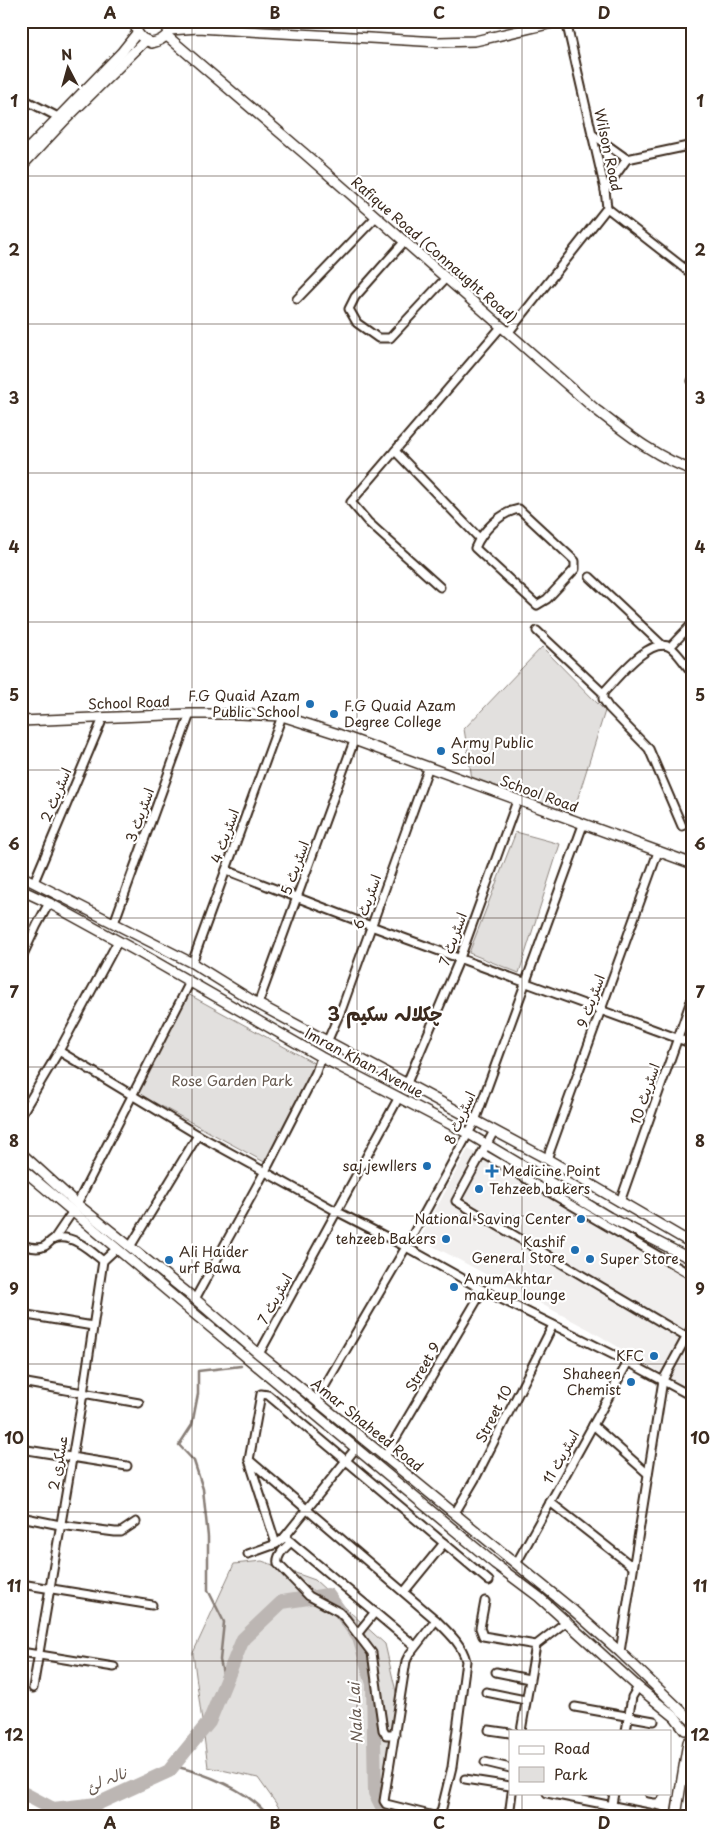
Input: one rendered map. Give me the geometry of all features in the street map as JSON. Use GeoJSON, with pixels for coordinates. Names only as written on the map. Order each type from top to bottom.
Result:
{"type":"FeatureCollection","features":[{"type":"Feature","properties":{"kind":"main road"},"geometry":{"type":"LineString","coordinates":[[135,21],[137,33],[152,42],[157,42],[169,29],[198,28],[439,42],[475,41],[560,21]]}},
{"type":"Feature","properties":{"kind":"main road","name":"Rafique Road (Connaught Road)"},"geometry":{"type":"LineString","coordinates":[[169,29],[305,154],[595,409],[642,444],[682,467],[693,470]]}},
{"type":"Feature","properties":{"kind":"main road"},"geometry":{"type":"LineString","coordinates":[[21,167],[137,33]]}},
{"type":"Feature","properties":{"kind":"main road"},"geometry":{"type":"LineString","coordinates":[[21,156],[146,40]]}},
{"type":"Feature","properties":{"kind":"main road","name":"School Road"},"geometry":{"type":"LineString","coordinates":[[21,721],[190,714],[282,716],[693,864]]}},
{"type":"Feature","properties":{"kind":"main road","name":"Imran Khan Avenue"},"geometry":{"type":"LineString","coordinates":[[21,876],[192,963],[258,1004],[547,1159],[690,1243]]}},
{"type":"Feature","properties":{"kind":"main road","name":"Imran Khan Avenue"},"geometry":{"type":"LineString","coordinates":[[21,890],[140,952],[322,1057],[469,1134],[622,1224],[693,1260]]}},
{"type":"Feature","properties":{"kind":"main road","name":"Amar Shaheed Road"},"geometry":{"type":"LineString","coordinates":[[21,1153],[117,1248],[495,1564],[540,1597],[675,1717],[685,1730]]}},
{"type":"Feature","properties":{"kind":"main road","name":"Amar Shaheed Road"},"geometry":{"type":"LineString","coordinates":[[21,1168],[130,1247],[195,1299],[384,1458],[455,1513],[576,1613],[693,1720]]}},
{"type":"Feature","properties":{"kind":"main road"},"geometry":{"type":"LineString","coordinates":[[311,1410],[316,1401]]}},
{"type":"Feature","properties":{"kind":"main road"},"geometry":{"type":"LineString","coordinates":[[567,1621],[576,1613]]}},
{"type":"Feature","properties":{"kind":"main road"},"geometry":{"type":"LineString","coordinates":[[676,1816],[691,1743],[685,1734],[685,1730],[693,1720]]}},
{"type":"Feature","properties":{"kind":"street","name":"Wilson Road"},"geometry":{"type":"LineString","coordinates":[[566,21],[605,190],[607,208],[693,275]]}},
{"type":"Feature","properties":{"kind":"street"},"geometry":{"type":"LineString","coordinates":[[21,98],[62,119]]}},
{"type":"Feature","properties":{"kind":"street"},"geometry":{"type":"LineString","coordinates":[[592,134],[626,159]]}},
{"type":"Feature","properties":{"kind":"street"},"geometry":{"type":"LineString","coordinates":[[605,190],[626,159],[693,145]]}},
{"type":"Feature","properties":{"kind":"street"},"geometry":{"type":"LineString","coordinates":[[440,587],[368,522],[351,502],[504,330],[607,208]]}},
{"type":"Feature","properties":{"kind":"street"},"geometry":{"type":"LineString","coordinates":[[297,299],[376,217]]}},
{"type":"Feature","properties":{"kind":"street"},"geometry":{"type":"LineString","coordinates":[[404,242],[355,297],[349,309],[357,323],[378,338],[390,338],[445,278]]}},
{"type":"Feature","properties":{"kind":"street"},"geometry":{"type":"LineString","coordinates":[[395,451],[479,538]]}},
{"type":"Feature","properties":{"kind":"street"},"geometry":{"type":"LineString","coordinates":[[519,509],[574,561],[576,569],[547,599],[536,605],[475,548],[479,538],[509,511],[519,509]]}},
{"type":"Feature","properties":{"kind":"street"},"geometry":{"type":"LineString","coordinates":[[590,577],[662,645]]}},
{"type":"Feature","properties":{"kind":"street"},"geometry":{"type":"LineString","coordinates":[[670,647],[693,623]]}},
{"type":"Feature","properties":{"kind":"street"},"geometry":{"type":"LineString","coordinates":[[537,631],[603,693]]}},
{"type":"Feature","properties":{"kind":"street"},"geometry":{"type":"LineString","coordinates":[[682,826],[649,750],[634,732],[609,708],[603,699],[603,693],[634,661],[650,648],[662,645],[670,647],[693,674]]}},
{"type":"Feature","properties":{"kind":"street","name":"اسٹریٹ 3"},"geometry":{"type":"LineString","coordinates":[[114,923],[190,714]]}},
{"type":"Feature","properties":{"kind":"street","name":"اسٹریٹ 4"},"geometry":{"type":"LineString","coordinates":[[192,963],[282,716]]}},
{"type":"Feature","properties":{"kind":"street","name":"اسٹریٹ 2"},"geometry":{"type":"LineString","coordinates":[[34,882],[103,718]]}},
{"type":"Feature","properties":{"kind":"street","name":"اسٹریٹ 5"},"geometry":{"type":"LineString","coordinates":[[258,1004],[354,741]]}},
{"type":"Feature","properties":{"kind":"street","name":"اسٹریٹ 6"},"geometry":{"type":"LineString","coordinates":[[327,1042],[342,1008],[428,769]]}},
{"type":"Feature","properties":{"kind":"street","name":"اسٹریٹ 7"},"geometry":{"type":"LineString","coordinates":[[406,1083],[460,958],[517,801]]}},
{"type":"Feature","properties":{"kind":"street","name":"اسٹریٹ 8"},"geometry":{"type":"LineString","coordinates":[[316,1401],[406,1247],[476,1121],[583,825]]}},
{"type":"Feature","properties":{"kind":"street","name":"اسٹریٹ 9"},"geometry":{"type":"LineString","coordinates":[[547,1159],[658,852]]}},
{"type":"Feature","properties":{"kind":"street"},"geometry":{"type":"LineString","coordinates":[[226,870],[371,926],[693,1044]]}},
{"type":"Feature","properties":{"kind":"street"},"geometry":{"type":"LineString","coordinates":[[21,959],[49,903]]}},
{"type":"Feature","properties":{"kind":"street"},"geometry":{"type":"LineString","coordinates":[[21,1115],[59,1050],[118,941]]}},
{"type":"Feature","properties":{"kind":"street"},"geometry":{"type":"LineString","coordinates":[[21,1245],[39,1248],[54,1238],[75,1208],[190,982]]}},
{"type":"Feature","properties":{"kind":"street","name":"اسٹریٹ 10"},"geometry":{"type":"LineString","coordinates":[[620,1202],[693,995]]}},
{"type":"Feature","properties":{"kind":"street"},"geometry":{"type":"LineString","coordinates":[[59,1050],[198,1135],[336,1211],[483,1290],[628,1362],[693,1397]]}},
{"type":"Feature","properties":{"kind":"street"},"geometry":{"type":"LineString","coordinates":[[195,1299],[316,1072],[322,1057]]}},
{"type":"Feature","properties":{"kind":"street","name":"اسٹریٹ 7"},"geometry":{"type":"LineString","coordinates":[[259,1354],[399,1098]]}},
{"type":"Feature","properties":{"kind":"street"},"geometry":{"type":"LineString","coordinates":[[494,1131],[456,1201],[690,1339]]}},
{"type":"Feature","properties":{"kind":"street"},"geometry":{"type":"LineString","coordinates":[[130,1247],[198,1135]]}},
{"type":"Feature","properties":{"kind":"street"},"geometry":{"type":"LineString","coordinates":[[482,1153],[693,1276]]}},
{"type":"Feature","properties":{"kind":"street"},"geometry":{"type":"LineString","coordinates":[[690,1243],[693,1230]]}},
{"type":"Feature","properties":{"kind":"street"},"geometry":{"type":"LineString","coordinates":[[54,1238],[75,1241],[103,1261],[117,1248]]}},
{"type":"Feature","properties":{"kind":"street","name":"عسکری 2"},"geometry":{"type":"LineString","coordinates":[[33,1688],[83,1394],[103,1261]]}},
{"type":"Feature","properties":{"kind":"street","name":"Street 9"},"geometry":{"type":"LineString","coordinates":[[384,1458],[483,1290]]}},
{"type":"Feature","properties":{"kind":"street"},"geometry":{"type":"LineString","coordinates":[[21,1314],[93,1326]]}},
{"type":"Feature","properties":{"kind":"street","name":"Street 10"},"geometry":{"type":"LineString","coordinates":[[455,1513],[475,1479],[554,1325]]}},
{"type":"Feature","properties":{"kind":"street"},"geometry":{"type":"LineString","coordinates":[[620,1652],[663,1380],[690,1339],[693,1325]]}},
{"type":"Feature","properties":{"kind":"street","name":"اسٹریٹ 11"},"geometry":{"type":"LineString","coordinates":[[516,1564],[628,1362]]}},
{"type":"Feature","properties":{"kind":"street"},"geometry":{"type":"LineString","coordinates":[[21,1382],[139,1404]]}},
{"type":"Feature","properties":{"kind":"street"},"geometry":{"type":"LineString","coordinates":[[276,1544],[249,1460],[259,1397],[264,1394],[346,1460],[489,1581]]}},
{"type":"Feature","properties":{"kind":"street"},"geometry":{"type":"LineString","coordinates":[[593,1425],[648,1474]]}},
{"type":"Feature","properties":{"kind":"street"},"geometry":{"type":"LineString","coordinates":[[248,1554],[276,1544],[285,1537],[356,1448]]}},
{"type":"Feature","properties":{"kind":"street"},"geometry":{"type":"LineString","coordinates":[[21,1449],[127,1466]]}},
{"type":"Feature","properties":{"kind":"street"},"geometry":{"type":"LineString","coordinates":[[249,1460],[436,1620],[460,1647],[466,1662],[452,1767],[441,1812],[436,1816],[399,1809],[384,1803],[406,1661],[415,1646],[436,1620]]}},
{"type":"Feature","properties":{"kind":"street"},"geometry":{"type":"LineString","coordinates":[[550,1502],[633,1567]]}},
{"type":"Feature","properties":{"kind":"street"},"geometry":{"type":"LineString","coordinates":[[21,1517],[60,1525],[121,1532],[136,1522]]}},
{"type":"Feature","properties":{"kind":"street"},"geometry":{"type":"LineString","coordinates":[[285,1537],[415,1646]]}},
{"type":"Feature","properties":{"kind":"street"},"geometry":{"type":"LineString","coordinates":[[291,1542],[279,1556],[278,1564],[309,1596],[339,1612],[358,1633],[372,1653],[384,1732],[388,1735],[395,1735]]}},
{"type":"Feature","properties":{"kind":"street"},"geometry":{"type":"LineString","coordinates":[[404,1592],[444,1543]]}},
{"type":"Feature","properties":{"kind":"street"},"geometry":{"type":"LineString","coordinates":[[21,1584],[152,1605]]}},
{"type":"Feature","properties":{"kind":"street"},"geometry":{"type":"LineString","coordinates":[[485,1601],[480,1628],[483,1636],[536,1645]]}},
{"type":"Feature","properties":{"kind":"street"},"geometry":{"type":"LineString","coordinates":[[358,1633],[375,1612]]}},
{"type":"Feature","properties":{"kind":"street"},"geometry":{"type":"LineString","coordinates":[[520,1730],[536,1645],[567,1621]]}},
{"type":"Feature","properties":{"kind":"street"},"geometry":{"type":"LineString","coordinates":[[21,1652],[114,1667]]}},
{"type":"Feature","properties":{"kind":"street"},"geometry":{"type":"LineString","coordinates":[[496,1672],[529,1679]]}},
{"type":"Feature","properties":{"kind":"street"},"geometry":{"type":"LineString","coordinates":[[626,1730],[632,1697],[638,1686]]}},
{"type":"Feature","properties":{"kind":"street"},"geometry":{"type":"LineString","coordinates":[[486,1692],[525,1700]]}},
{"type":"Feature","properties":{"kind":"street"},"geometry":{"type":"LineString","coordinates":[[575,1707],[654,1721]]}},
{"type":"Feature","properties":{"kind":"street"},"geometry":{"type":"LineString","coordinates":[[489,1730],[509,1733]]}},
{"type":"Feature","properties":{"kind":"street"},"geometry":{"type":"LineString","coordinates":[[485,1762],[509,1768]]}},
{"type":"Feature","properties":{"kind":"street"},"geometry":{"type":"LineString","coordinates":[[466,1779],[509,1786]]}},
{"type":"Feature","properties":{"kind":"street"},"geometry":{"type":"LineString","coordinates":[[509,1816],[512,1794]]}},
{"type":"Feature","properties":{"kind":"street"},"geometry":{"type":"LineString","coordinates":[[553,1794],[660,1815]]}},
{"type":"Feature","properties":{"kind":"street"},"geometry":{"type":"LineString","coordinates":[[610,1816],[614,1794]]}},
{"type":"Feature","properties":{"kind":"shaded area"},"geometry":{"type":"Polygon","coordinates":[[[468,1149],[693,1272],[693,1392],[590,1330],[420,1239],[468,1149]]]}},
{"type":"Feature","properties":{"kind":"green space"},"geometry":{"type":"Polygon","coordinates":[[[542,647],[605,711],[571,820],[473,785],[464,729],[542,647]]]}},
{"type":"Feature","properties":{"kind":"green space"},"geometry":{"type":"Polygon","coordinates":[[[516,832],[560,844],[519,973],[469,953],[516,832]]]}},
{"type":"Feature","properties":{"kind":"green space","name":"Rose Garden Park"},"geometry":{"type":"Polygon","coordinates":[[[186,993],[321,1067],[268,1164],[137,1093],[186,993]]]}},
{"type":"Feature","properties":{"kind":"green space"},"geometry":{"type":"Polygon","coordinates":[[[262,1561],[315,1580],[385,1644],[399,1705],[386,1816],[285,1816],[258,1778],[208,1767],[193,1653],[234,1564],[262,1561]]]}},
{"type":"Feature","properties":{"kind":"waterway"},"geometry":{"type":"LineString","coordinates":[[225,1683],[220,1660],[224,1622],[208,1590],[208,1537],[203,1489],[194,1461],[179,1445],[192,1425],[198,1394],[198,1371],[241,1366]]}},
{"type":"Feature","properties":{"kind":"waterway","name":"Nala Lai"},"geometry":{"type":"LineString","coordinates":[[21,1792],[53,1809],[97,1804],[169,1771],[209,1722],[243,1639],[282,1602],[328,1595],[359,1638],[373,1684],[375,1793],[387,1816]]}},
{"type":"Feature","properties":{"kind":"waterway"},"geometry":{"type":"LineString","coordinates":[[174,1766],[199,1773],[225,1784],[250,1798],[268,1816]]}},
{"type":"Feature","properties":{"kind":"place","name":"F.G Quaid Azam Public School"},"geometry":{"type":"Point","coordinates":[310,704]}},
{"type":"Feature","properties":{"kind":"place","name":"F.G Quaid Azam Degree College"},"geometry":{"type":"Point","coordinates":[334,714]}},
{"type":"Feature","properties":{"kind":"place","name":"Army Public School"},"geometry":{"type":"Point","coordinates":[441,751]}},
{"type":"Feature","properties":{"kind":"place","name":"saj jewllers"},"geometry":{"type":"Point","coordinates":[427,1166]}},
{"type":"Feature","properties":{"kind":"place","name":"Medicine Point"},"geometry":{"type":"Point","coordinates":[492,1171]}},
{"type":"Feature","properties":{"kind":"place","name":"Tehzeeb bakers"},"geometry":{"type":"Point","coordinates":[479,1189]}},
{"type":"Feature","properties":{"kind":"place","name":"National Saving Center"},"geometry":{"type":"Point","coordinates":[581,1219]}},
{"type":"Feature","properties":{"kind":"place","name":"tehzeeb Bakers"},"geometry":{"type":"Point","coordinates":[446,1239]}},
{"type":"Feature","properties":{"kind":"place","name":"Kashif General Store"},"geometry":{"type":"Point","coordinates":[575,1250]}},
{"type":"Feature","properties":{"kind":"place","name":"Super Store"},"geometry":{"type":"Point","coordinates":[590,1259]}},
{"type":"Feature","properties":{"kind":"place","name":"Ali Haider urf Bawa"},"geometry":{"type":"Point","coordinates":[169,1260]}},
{"type":"Feature","properties":{"kind":"place","name":"AnumAkhtar makeup lounge"},"geometry":{"type":"Point","coordinates":[454,1287]}},
{"type":"Feature","properties":{"kind":"place","name":"KFC"},"geometry":{"type":"Point","coordinates":[654,1356]}},
{"type":"Feature","properties":{"kind":"place","name":"Shaheen Chemist"},"geometry":{"type":"Point","coordinates":[631,1382]}},
{"type":"Feature","properties":{"kind":"district","name":"چکلالہ سکیم 3"},"geometry":{"type":"Point","coordinates":[385,1014]}},
{"type":"Feature","properties":{"kind":"water label","name":"نالہ لئ"},"geometry":{"type":"Point","coordinates":[107,1780]}}]}
